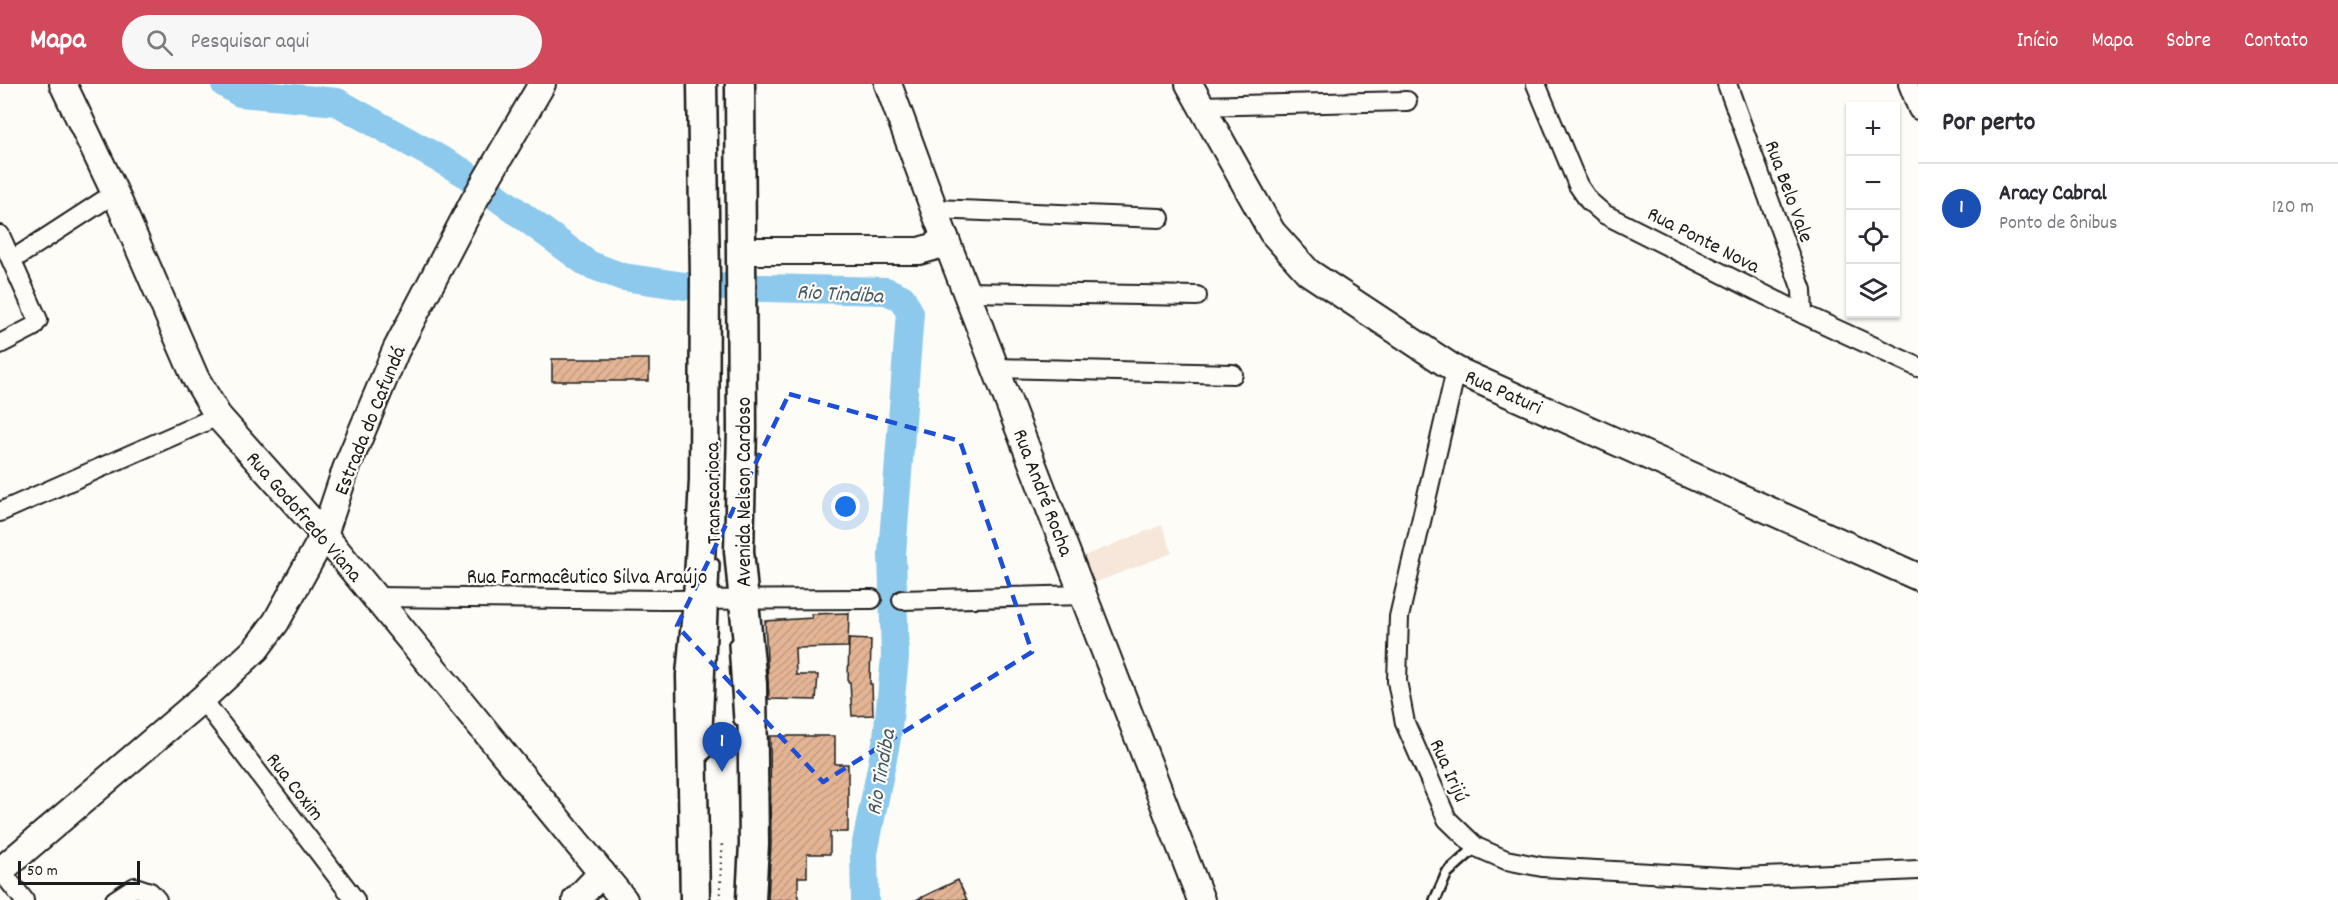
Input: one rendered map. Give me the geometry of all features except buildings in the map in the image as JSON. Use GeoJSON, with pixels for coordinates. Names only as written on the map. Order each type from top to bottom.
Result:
{"type":"FeatureCollection","features":[{"type":"Feature","properties":{"kind":"main road","name":"Rua Godofredo Viana"},"geometry":{"type":"LineString","coordinates":[[63,84],[115,193],[195,377],[218,416],[324,535],[624,900]]}},
{"type":"Feature","properties":{"kind":"main road","name":"Estrada do Cafundá"},"geometry":{"type":"LineString","coordinates":[[0,871],[202,699],[256,649],[276,622],[324,535],[346,469],[396,350],[475,199],[542,84]]}},
{"type":"Feature","properties":{"kind":"main road","name":"Avenida Nelson Cardoso"},"geometry":{"type":"LineString","coordinates":[[702,84],[705,287],[704,480],[724,599],[752,684],[754,844],[751,900]]}},
{"type":"Feature","properties":{"kind":"main road","name":"Avenida Nelson Cardoso"},"geometry":{"type":"LineString","coordinates":[[695,900],[692,675],[724,599],[740,551],[742,251],[740,84]]}},
{"type":"Feature","properties":{"kind":"main road","name":"Rua André Rocha"},"geometry":{"type":"LineString","coordinates":[[888,84],[934,209],[1201,900]]}},
{"type":"Feature","properties":{"kind":"main road","name":"Rua Paturi"},"geometry":{"type":"LineString","coordinates":[[1194,95],[1272,232],[1308,272],[1456,370],[1918,577]]}},
{"type":"Feature","properties":{"kind":"main road"},"geometry":{"type":"LineString","coordinates":[[742,251],[919,251],[933,248],[945,237]]}},
{"type":"Feature","properties":{"kind":"main road"},"geometry":{"type":"LineString","coordinates":[[576,900],[602,873]]}},
{"type":"Feature","properties":{"kind":"street","name":"Rua Ponte Nova"},"geometry":{"type":"LineString","coordinates":[[1536,84],[1578,185],[1588,201],[1604,214],[1803,314],[1918,367]]}},
{"type":"Feature","properties":{"kind":"street","name":"Rua Belo Vale"},"geometry":{"type":"LineString","coordinates":[[1727,84],[1802,290],[1803,314]]}},
{"type":"Feature","properties":{"kind":"street"},"geometry":{"type":"LineString","coordinates":[[1908,84],[1918,110]]}},
{"type":"Feature","properties":{"kind":"street"},"geometry":{"type":"LineString","coordinates":[[1194,95],[1407,102]]}},
{"type":"Feature","properties":{"kind":"street"},"geometry":{"type":"LineString","coordinates":[[12,260],[115,193]]}},
{"type":"Feature","properties":{"kind":"street"},"geometry":{"type":"LineString","coordinates":[[934,209],[1160,218]]}},
{"type":"Feature","properties":{"kind":"street"},"geometry":{"type":"LineString","coordinates":[[0,236],[38,320],[33,327],[0,344]]}},
{"type":"Feature","properties":{"kind":"street"},"geometry":{"type":"LineString","coordinates":[[967,292],[1197,296]]}},
{"type":"Feature","properties":{"kind":"street"},"geometry":{"type":"LineString","coordinates":[[996,368],[1233,374]]}},
{"type":"Feature","properties":{"kind":"street","name":"Rua Irijú"},"geometry":{"type":"LineString","coordinates":[[1456,370],[1399,616],[1396,681],[1405,723],[1447,819],[1476,847],[1506,860],[1542,867],[1580,871],[1741,878],[1918,870]]}},
{"type":"Feature","properties":{"kind":"street"},"geometry":{"type":"LineString","coordinates":[[0,512],[218,416]]}},
{"type":"Feature","properties":{"kind":"street"},"geometry":{"type":"LineString","coordinates":[[902,600],[1083,595]]}},
{"type":"Feature","properties":{"kind":"street","name":"Rua Farmacêutico Silva Araújo"},"geometry":{"type":"LineString","coordinates":[[373,597],[872,599]]}},
{"type":"Feature","properties":{"kind":"street","name":"Rua Coxim"},"geometry":{"type":"LineString","coordinates":[[202,699],[355,900]]}},
{"type":"Feature","properties":{"kind":"street","name":"Estrada do Cafundá"},"geometry":{"type":"LineString","coordinates":[[0,871],[24,900]]}},
{"type":"Feature","properties":{"kind":"street"},"geometry":{"type":"LineString","coordinates":[[115,900],[128,890],[143,887],[157,900]]}},
{"type":"Feature","properties":{"kind":"lane","name":"Transcarioca"},"geometry":{"type":"LineString","coordinates":[[730,488],[730,567]]}},
{"type":"Feature","properties":{"kind":"lane","name":"Transcarioca"},"geometry":{"type":"LineString","coordinates":[[705,766],[724,599],[714,552]]}},
{"type":"Feature","properties":{"kind":"lane"},"geometry":{"type":"LineString","coordinates":[[734,636],[739,726]]}},
{"type":"Feature","properties":{"kind":"lane"},"geometry":{"type":"LineString","coordinates":[[1436,900],[1447,873],[1476,847]]}},
{"type":"Feature","properties":{"kind":"path"},"geometry":{"type":"LineString","coordinates":[[720,900],[723,844]]}},
{"type":"Feature","properties":{"kind":"highlighted area"},"geometry":{"type":"Polygon","coordinates":[[[789,394],[960,441],[1032,652],[823,782],[677,626],[789,394]]]}},
{"type":"Feature","properties":{"kind":"shaded area"},"geometry":{"type":"Polygon","coordinates":[[[1162,525],[1172,553],[1094,583],[1084,556],[1162,525]]]}},
{"type":"Feature","properties":{"kind":"waterway","name":"Rio Tindiba"},"geometry":{"type":"LineString","coordinates":[[225,84],[240,93],[337,102],[463,172],[588,264],[623,277],[685,286],[886,291],[902,298],[910,313],[892,554],[895,657],[887,738],[864,853],[865,900]]}},
{"type":"Feature","properties":{"kind":"place","name":"Aracy Cabral"},"geometry":{"type":"Point","coordinates":[722,772]}}]}
